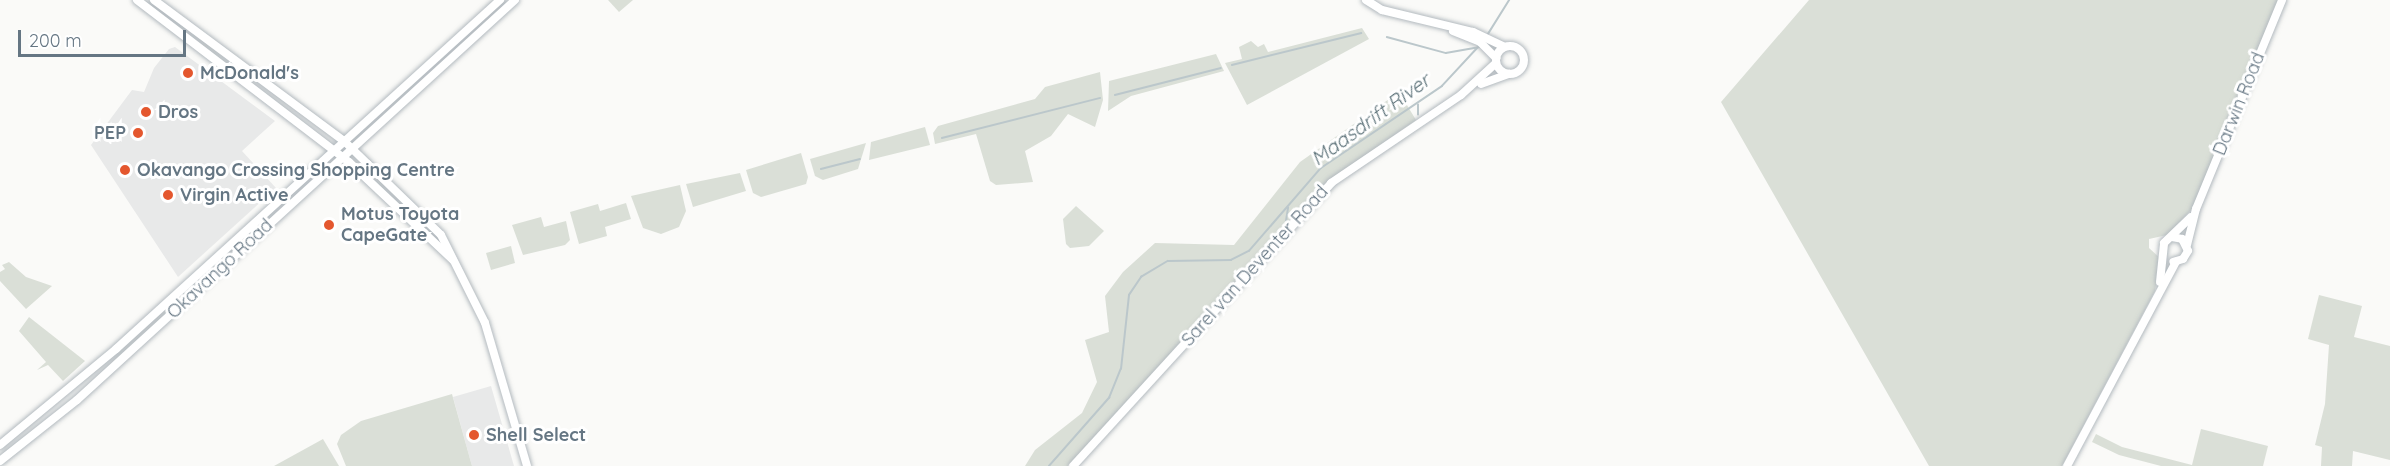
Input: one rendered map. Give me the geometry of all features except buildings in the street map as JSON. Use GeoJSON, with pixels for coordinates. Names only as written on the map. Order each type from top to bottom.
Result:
{"type":"FeatureCollection","features":[{"type":"Feature","properties":{"kind":"main road"},"geometry":{"type":"LineString","coordinates":[[137,0],[334,150],[454,261]]}},
{"type":"Feature","properties":{"kind":"main road"},"geometry":{"type":"LineString","coordinates":[[154,0],[344,141],[418,208],[441,235],[485,323],[526,466]]}},
{"type":"Feature","properties":{"kind":"main road","name":"Okavango Road"},"geometry":{"type":"LineString","coordinates":[[0,445],[116,349],[500,0]]}},
{"type":"Feature","properties":{"kind":"main road","name":"Okavango Road"},"geometry":{"type":"LineString","coordinates":[[0,461],[77,400],[515,0]]}},
{"type":"Feature","properties":{"kind":"main road"},"geometry":{"type":"LineString","coordinates":[[1366,0],[1382,10],[1443,26],[1477,37],[1489,44],[1515,47],[1524,57],[1520,69],[1509,74],[1496,61],[1489,44]]}},
{"type":"Feature","properties":{"kind":"main road","name":"Darwin Road"},"geometry":{"type":"LineString","coordinates":[[2187,245],[2196,209],[2282,0]]}},
{"type":"Feature","properties":{"kind":"main road"},"geometry":{"type":"LineString","coordinates":[[1496,61],[1505,47]]}},
{"type":"Feature","properties":{"kind":"main road","name":"Sarel van Deventer Road"},"geometry":{"type":"LineString","coordinates":[[1073,466],[1331,183],[1461,94],[1496,61]]}},
{"type":"Feature","properties":{"kind":"main road","name":"Sarel van Deventer Road"},"geometry":{"type":"LineString","coordinates":[[1461,94],[1509,74]]}},
{"type":"Feature","properties":{"kind":"main road","name":"Darwin Road"},"geometry":{"type":"LineString","coordinates":[[2172,237],[2196,209]]}},
{"type":"Feature","properties":{"kind":"main road"},"geometry":{"type":"LineString","coordinates":[[2067,466],[2159,290],[2176,262],[2186,257],[2187,245],[2172,237],[2163,246],[2164,256],[2159,290]]}},
{"type":"Feature","properties":{"kind":"main road"},"geometry":{"type":"LineString","coordinates":[[2164,256],[2176,262]]}},
{"type":"Feature","properties":{"kind":"shaded area"},"geometry":{"type":"Polygon","coordinates":[[[608,0],[633,0],[619,12],[608,0]]]}},
{"type":"Feature","properties":{"kind":"shaded area"},"geometry":{"type":"Polygon","coordinates":[[[1809,0],[2279,0],[2194,207],[2167,235],[2149,239],[2149,248],[2160,258],[2155,291],[2062,466],[1929,466],[1721,102],[1809,0]]]}},
{"type":"Feature","properties":{"kind":"shaded area"},"geometry":{"type":"Polygon","coordinates":[[[1362,28],[1369,39],[1247,105],[1225,63],[1242,59],[1239,47],[1251,41],[1258,47],[1264,44],[1268,52],[1362,28]]]}},
{"type":"Feature","properties":{"kind":"shaded area","name":"Okavango Crossing Shopping Centre"},"geometry":{"type":"Polygon","coordinates":[[[175,47],[275,121],[242,151],[276,188],[178,277],[91,145],[132,90],[144,92],[154,68],[169,49],[175,47]]]}},
{"type":"Feature","properties":{"kind":"shaded area"},"geometry":{"type":"Polygon","coordinates":[[[1216,54],[1224,71],[1131,96],[1108,111],[1109,81],[1216,54]]]}},
{"type":"Feature","properties":{"kind":"shaded area"},"geometry":{"type":"Polygon","coordinates":[[[1100,72],[1103,100],[1095,127],[1068,114],[1051,136],[1025,151],[1033,182],[996,185],[990,181],[976,134],[935,144],[933,133],[938,126],[1035,99],[1045,87],[1100,72]]]}},
{"type":"Feature","properties":{"kind":"shaded area"},"geometry":{"type":"Polygon","coordinates":[[[1399,92],[1416,120],[1331,179],[1068,466],[1025,466],[1035,450],[1082,413],[1097,382],[1085,340],[1109,332],[1105,296],[1123,272],[1155,243],[1234,245],[1300,162],[1399,92]]]}},
{"type":"Feature","properties":{"kind":"shaded area"},"geometry":{"type":"Polygon","coordinates":[[[925,127],[930,145],[869,160],[871,142],[925,127]]]}},
{"type":"Feature","properties":{"kind":"shaded area"},"geometry":{"type":"Polygon","coordinates":[[[866,143],[858,169],[823,180],[815,176],[810,159],[866,143]]]}},
{"type":"Feature","properties":{"kind":"shaded area"},"geometry":{"type":"Polygon","coordinates":[[[801,153],[808,177],[806,184],[761,197],[753,193],[746,170],[801,153]]]}},
{"type":"Feature","properties":{"kind":"shaded area"},"geometry":{"type":"Polygon","coordinates":[[[740,173],[746,191],[693,207],[686,184],[740,173]]]}},
{"type":"Feature","properties":{"kind":"shaded area"},"geometry":{"type":"Polygon","coordinates":[[[680,185],[686,211],[679,227],[661,234],[643,228],[631,196],[680,185]]]}},
{"type":"Feature","properties":{"kind":"shaded area"},"geometry":{"type":"Polygon","coordinates":[[[626,203],[631,219],[605,227],[607,236],[579,244],[570,212],[598,204],[600,211],[626,203]]]}},
{"type":"Feature","properties":{"kind":"shaded area"},"geometry":{"type":"Polygon","coordinates":[[[1076,206],[1104,231],[1089,246],[1070,248],[1066,244],[1063,219],[1076,206]]]}},
{"type":"Feature","properties":{"kind":"shaded area"},"geometry":{"type":"Polygon","coordinates":[[[541,217],[544,227],[566,221],[570,240],[565,245],[523,255],[512,225],[541,217]]]}},
{"type":"Feature","properties":{"kind":"shaded area"},"geometry":{"type":"Polygon","coordinates":[[[511,246],[515,263],[491,270],[486,253],[511,246]]]}},
{"type":"Feature","properties":{"kind":"shaded area"},"geometry":{"type":"Polygon","coordinates":[[[9,262],[26,277],[52,286],[26,309],[0,281],[0,272],[5,269],[2,265],[9,262]]]}},
{"type":"Feature","properties":{"kind":"shaded area"},"geometry":{"type":"Polygon","coordinates":[[[2319,295],[2362,306],[2354,337],[2390,346],[2390,460],[2353,451],[2352,466],[2321,466],[2322,447],[2315,445],[2325,404],[2329,345],[2308,339],[2319,295]]]}},
{"type":"Feature","properties":{"kind":"shaded area"},"geometry":{"type":"Polygon","coordinates":[[[29,317],[85,361],[63,381],[48,365],[37,370],[46,362],[19,331],[29,317]]]}},
{"type":"Feature","properties":{"kind":"shaded area"},"geometry":{"type":"Polygon","coordinates":[[[491,386],[514,466],[472,466],[453,397],[491,386]]]}},
{"type":"Feature","properties":{"kind":"shaded area"},"geometry":{"type":"Polygon","coordinates":[[[452,394],[472,466],[346,466],[337,444],[341,435],[361,421],[452,394]]]}},
{"type":"Feature","properties":{"kind":"shaded area"},"geometry":{"type":"Polygon","coordinates":[[[2201,429],[2268,446],[2263,466],[2161,466],[2119,455],[2092,442],[2096,434],[2122,447],[2192,465],[2201,429]]]}},
{"type":"Feature","properties":{"kind":"shaded area"},"geometry":{"type":"Polygon","coordinates":[[[323,439],[339,466],[274,466],[323,439]]]}},
{"type":"Feature","properties":{"kind":"waterway","name":"Maasdrift River"},"geometry":{"type":"LineString","coordinates":[[1488,34],[1509,0]]}},
{"type":"Feature","properties":{"kind":"waterway"},"geometry":{"type":"LineString","coordinates":[[1232,65],[1361,33]]}},
{"type":"Feature","properties":{"kind":"waterway"},"geometry":{"type":"LineString","coordinates":[[1387,37],[1446,53],[1479,47]]}},
{"type":"Feature","properties":{"kind":"waterway","name":"Maasdrift River"},"geometry":{"type":"LineString","coordinates":[[1049,466],[1109,398],[1121,369],[1129,295],[1141,277],[1168,261],[1231,260],[1249,251],[1321,168],[1442,86],[1480,45]]}},
{"type":"Feature","properties":{"kind":"waterway"},"geometry":{"type":"LineString","coordinates":[[1115,95],[1221,68]]}},
{"type":"Feature","properties":{"kind":"waterway"},"geometry":{"type":"LineString","coordinates":[[942,138],[1100,98]]}},
{"type":"Feature","properties":{"kind":"waterway"},"geometry":{"type":"LineString","coordinates":[[1418,105],[1418,115]]}},
{"type":"Feature","properties":{"kind":"waterway"},"geometry":{"type":"LineString","coordinates":[[821,169],[860,159]]}},
{"type":"Feature","properties":{"kind":"waterway"},"geometry":{"type":"LineString","coordinates":[[1286,221],[1288,208]]}},
{"type":"Feature","properties":{"kind":"place","name":"McDonald's"},"geometry":{"type":"Point","coordinates":[188,73]}},
{"type":"Feature","properties":{"kind":"place","name":"Dros"},"geometry":{"type":"Point","coordinates":[146,112]}},
{"type":"Feature","properties":{"kind":"place","name":"PEP"},"geometry":{"type":"Point","coordinates":[138,133]}},
{"type":"Feature","properties":{"kind":"place","name":"Okavango Crossing Shopping Centre"},"geometry":{"type":"Point","coordinates":[125,170]}},
{"type":"Feature","properties":{"kind":"place","name":"Virgin Active"},"geometry":{"type":"Point","coordinates":[168,195]}},
{"type":"Feature","properties":{"kind":"place","name":"Motus Toyota CapeGate"},"geometry":{"type":"Point","coordinates":[329,225]}},
{"type":"Feature","properties":{"kind":"place","name":"Shell Select"},"geometry":{"type":"Point","coordinates":[474,435]}}]}
